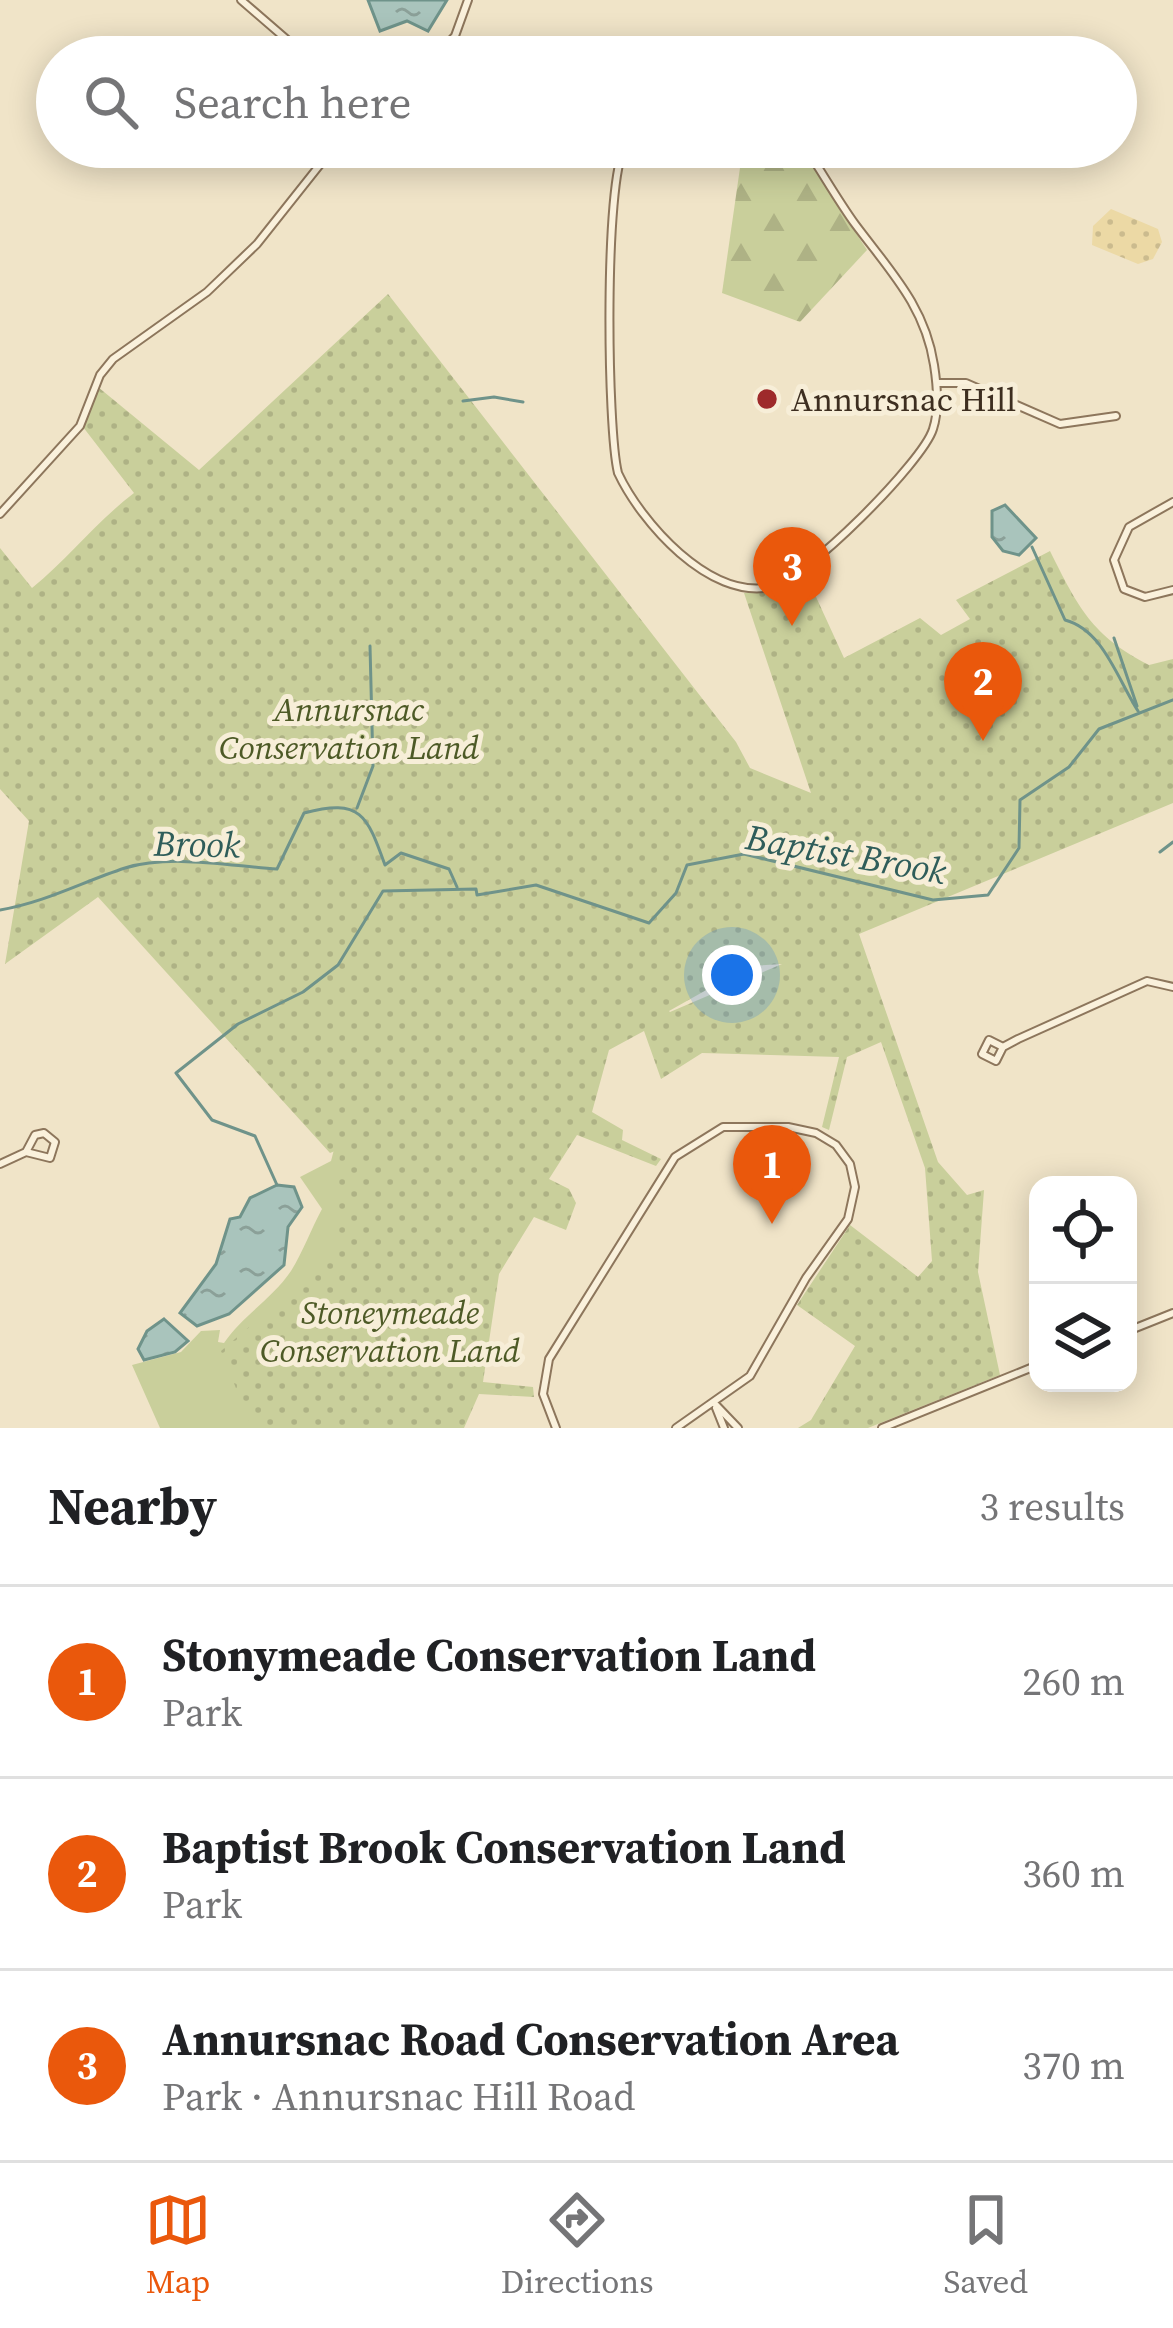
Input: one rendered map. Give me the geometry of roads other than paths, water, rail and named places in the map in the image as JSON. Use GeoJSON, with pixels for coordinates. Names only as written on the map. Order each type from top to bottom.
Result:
{"type":"FeatureCollection","features":[{"type":"Feature","properties":{"kind":"street"},"geometry":{"type":"LineString","coordinates":[[241,0],[283,36]]}},
{"type":"Feature","properties":{"kind":"street"},"geometry":{"type":"LineString","coordinates":[[454,36],[468,0]]}},
{"type":"Feature","properties":{"kind":"street"},"geometry":{"type":"LineString","coordinates":[[0,514],[80,426],[100,375],[113,358],[188,307],[241,260],[317,168]]}},
{"type":"Feature","properties":{"kind":"street"},"geometry":{"type":"LineString","coordinates":[[617,168],[611,228],[615,460],[634,502],[699,566],[742,586],[770,588],[788,581],[919,453],[933,431],[935,383],[922,314],[820,168]]}},
{"type":"Feature","properties":{"kind":"street"},"geometry":{"type":"LineString","coordinates":[[935,383],[966,383],[1060,424],[1116,416]]}},
{"type":"Feature","properties":{"kind":"street"},"geometry":{"type":"LineString","coordinates":[[1173,502],[1129,527],[1114,560],[1124,589],[1134,596],[1173,590]]}},
{"type":"Feature","properties":{"kind":"street"},"geometry":{"type":"LineString","coordinates":[[1003,1047],[1147,981],[1173,986]]}},
{"type":"Feature","properties":{"kind":"street"},"geometry":{"type":"LineString","coordinates":[[556,1428],[543,1394],[550,1359],[675,1156],[706,1134],[742,1124],[819,1135],[850,1164],[855,1187],[852,1210],[750,1376],[676,1428]]}},
{"type":"Feature","properties":{"kind":"street"},"geometry":{"type":"LineString","coordinates":[[0,1164],[26,1152],[35,1135],[44,1133],[55,1142],[50,1158],[26,1152]]}},
{"type":"Feature","properties":{"kind":"street"},"geometry":{"type":"LineString","coordinates":[[1137,1327],[1173,1313]]}},
{"type":"Feature","properties":{"kind":"street"},"geometry":{"type":"LineString","coordinates":[[882,1428],[1029,1369]]}},
{"type":"Feature","properties":{"kind":"street"},"geometry":{"type":"LineString","coordinates":[[715,1404],[724,1428]]}},
{"type":"Feature","properties":{"kind":"street"},"geometry":{"type":"LineString","coordinates":[[715,1404],[738,1428]]}},
{"type":"Feature","properties":{"kind":"water"},"geometry":{"type":"Polygon","coordinates":[[[368,0],[447,0],[428,31],[407,21],[380,31],[368,0]]]}},
{"type":"Feature","properties":{"kind":"water"},"geometry":{"type":"Polygon","coordinates":[[[1005,505],[1036,538],[1019,555],[1003,551],[992,537],[992,511],[1005,505]]]}},
{"type":"Feature","properties":{"kind":"water"},"geometry":{"type":"Polygon","coordinates":[[[277,1185],[294,1187],[302,1207],[288,1227],[284,1265],[229,1314],[197,1326],[180,1313],[216,1264],[230,1219],[240,1217],[250,1198],[277,1185]]]}},
{"type":"Feature","properties":{"kind":"water"},"geometry":{"type":"Polygon","coordinates":[[[164,1319],[188,1341],[175,1352],[144,1360],[138,1349],[147,1331],[164,1319]]]}},
{"type":"Feature","properties":{"kind":"waterway"},"geometry":{"type":"LineString","coordinates":[[463,401],[494,397],[523,402]]}},
{"type":"Feature","properties":{"kind":"waterway"},"geometry":{"type":"LineString","coordinates":[[1032,547],[1065,620],[1099,644],[1138,711]]}},
{"type":"Feature","properties":{"kind":"waterway"},"geometry":{"type":"LineString","coordinates":[[1114,638],[1137,706]]}},
{"type":"Feature","properties":{"kind":"waterway"},"geometry":{"type":"LineString","coordinates":[[357,808],[373,766],[370,646]]}},
{"type":"Feature","properties":{"kind":"waterway","name":"Baptist Brook"},"geometry":{"type":"LineString","coordinates":[[277,1185],[255,1136],[212,1120],[176,1073],[238,1024],[303,992],[338,965],[383,891],[476,889],[477,895],[536,885],[649,923],[676,893],[687,865],[744,854],[933,900],[988,895],[1019,848],[1020,800],[1069,767],[1099,729],[1173,700]]}},
{"type":"Feature","properties":{"kind":"waterway","name":"Brook"},"geometry":{"type":"LineString","coordinates":[[0,910],[143,864],[181,861],[277,869],[304,813],[338,808],[350,810],[366,823],[385,865],[401,853],[449,869],[457,887]]}},
{"type":"Feature","properties":{"kind":"waterway"},"geometry":{"type":"LineString","coordinates":[[1160,852],[1173,842]]}},
{"type":"Feature","properties":{"kind":"place","name":"Annursnac Hill"},"geometry":{"type":"Point","coordinates":[767,399]}},
{"type":"Feature","properties":{"kind":"place","name":"Annursnac Road Conservation Area"},"geometry":{"type":"Point","coordinates":[792,626]}},
{"type":"Feature","properties":{"kind":"place","name":"Baptist Brook Conservation Land"},"geometry":{"type":"Point","coordinates":[983,741]}},
{"type":"Feature","properties":{"kind":"place","name":"Stonymeade Conservation Land"},"geometry":{"type":"Point","coordinates":[772,1224]}},
{"type":"Feature","properties":{"kind":"park label","name":"Annursnac Conservation Land"},"geometry":{"type":"Point","coordinates":[349,728]}},
{"type":"Feature","properties":{"kind":"park label","name":"Stoneymeade Conservation Land"},"geometry":{"type":"Point","coordinates":[390,1331]}}]}
